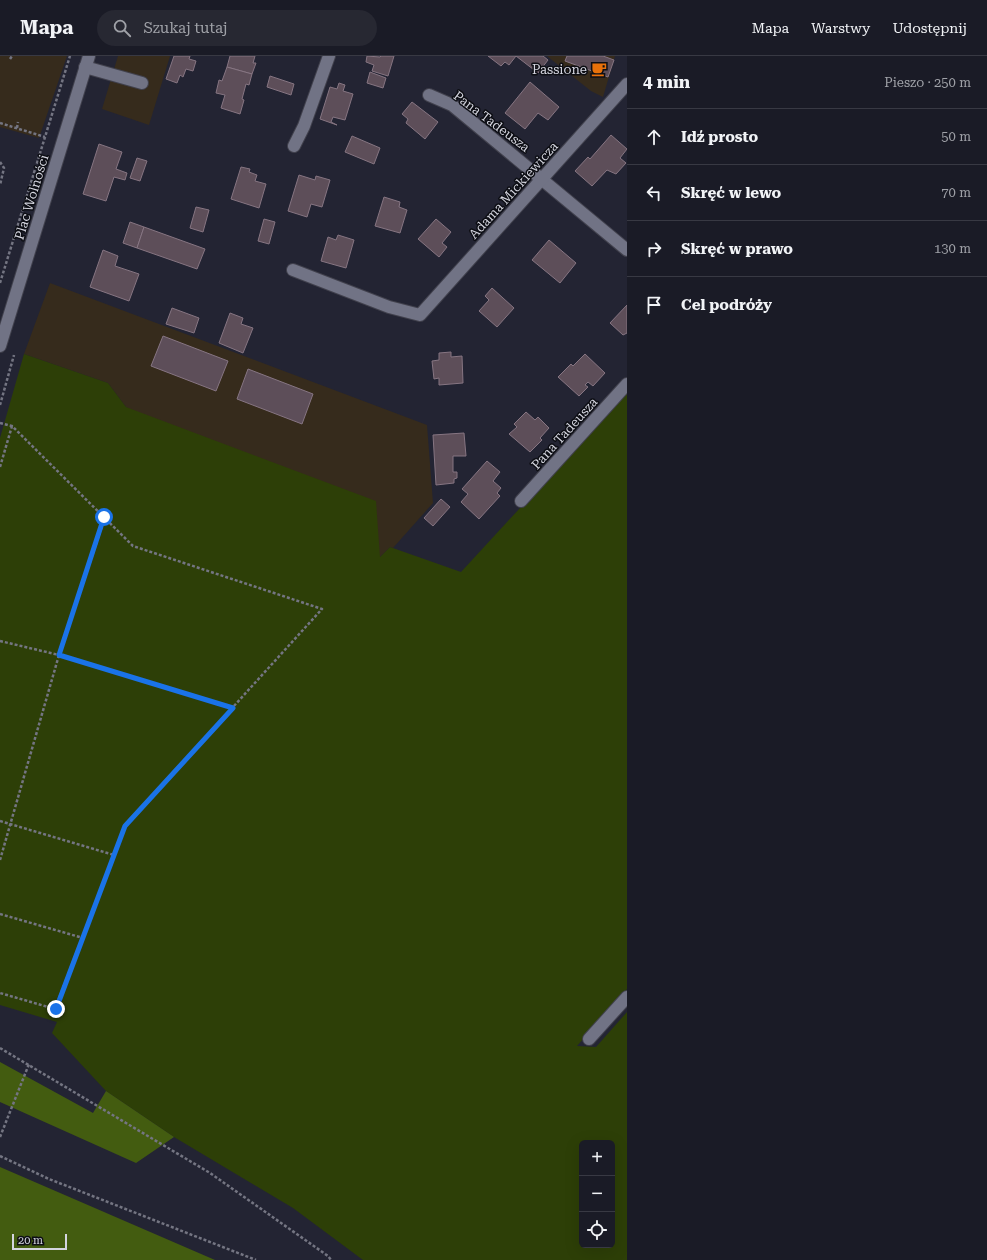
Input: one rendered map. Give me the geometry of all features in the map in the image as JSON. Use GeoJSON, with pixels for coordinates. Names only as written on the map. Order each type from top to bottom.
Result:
{"type":"FeatureCollection","features":[{"type":"Feature","properties":{"kind":"street"},"geometry":{"type":"LineString","coordinates":[[294,146],[304,126],[329,56]]}},
{"type":"Feature","properties":{"kind":"street"},"geometry":{"type":"LineString","coordinates":[[87,62],[142,83]]}},
{"type":"Feature","properties":{"kind":"street","name":"Plac Wolności"},"geometry":{"type":"LineString","coordinates":[[0,346],[87,62]]}},
{"type":"Feature","properties":{"kind":"street","name":"Adama Mickiewicza"},"geometry":{"type":"LineString","coordinates":[[293,270],[389,307],[420,315],[627,84]]}},
{"type":"Feature","properties":{"kind":"street","name":"Pana Tadeusza"},"geometry":{"type":"LineString","coordinates":[[429,95],[452,105],[542,178],[627,250]]}},
{"type":"Feature","properties":{"kind":"street","name":"Pana Tadeusza"},"geometry":{"type":"LineString","coordinates":[[521,501],[627,384]]}},
{"type":"Feature","properties":{"kind":"street"},"geometry":{"type":"LineString","coordinates":[[589,1039],[627,997]]}},
{"type":"Feature","properties":{"kind":"path"},"geometry":{"type":"LineString","coordinates":[[0,283],[70,56]]}},
{"type":"Feature","properties":{"kind":"path"},"geometry":{"type":"LineString","coordinates":[[17,128],[18,122]]}},
{"type":"Feature","properties":{"kind":"path"},"geometry":{"type":"LineString","coordinates":[[0,123],[45,137]]}},
{"type":"Feature","properties":{"kind":"path"},"geometry":{"type":"LineString","coordinates":[[0,162],[4,168],[0,185]]}},
{"type":"Feature","properties":{"kind":"path"},"geometry":{"type":"LineString","coordinates":[[0,424],[12,426],[133,546],[322,609],[125,826],[56,1009],[0,993]]}},
{"type":"Feature","properties":{"kind":"path"},"geometry":{"type":"LineString","coordinates":[[0,467],[12,426]]}},
{"type":"Feature","properties":{"kind":"path"},"geometry":{"type":"LineString","coordinates":[[0,860],[59,655],[104,517]]}},
{"type":"Feature","properties":{"kind":"path"},"geometry":{"type":"LineString","coordinates":[[0,641],[59,655],[233,708]]}},
{"type":"Feature","properties":{"kind":"path"},"geometry":{"type":"LineString","coordinates":[[0,822],[114,855]]}},
{"type":"Feature","properties":{"kind":"path"},"geometry":{"type":"LineString","coordinates":[[0,914],[83,938]]}},
{"type":"Feature","properties":{"kind":"path"},"geometry":{"type":"LineString","coordinates":[[0,1048],[210,1173],[328,1256],[331,1260]]}},
{"type":"Feature","properties":{"kind":"path"},"geometry":{"type":"LineString","coordinates":[[0,1137],[29,1064]]}},
{"type":"Feature","properties":{"kind":"path"},"geometry":{"type":"LineString","coordinates":[[0,1156],[49,1179],[256,1260]]}},
{"type":"Feature","properties":{"kind":"shaded area"},"geometry":{"type":"Polygon","coordinates":[[[0,56],[67,56],[39,138],[0,127],[0,56]]]}},
{"type":"Feature","properties":{"kind":"shaded area"},"geometry":{"type":"Polygon","coordinates":[[[118,56],[170,56],[149,125],[102,109],[118,56]]]}},
{"type":"Feature","properties":{"kind":"shaded area"},"geometry":{"type":"Polygon","coordinates":[[[547,56],[615,56],[603,97],[591,91],[547,56]]]}},
{"type":"Feature","properties":{"kind":"shaded area"},"geometry":{"type":"Polygon","coordinates":[[[50,283],[427,425],[433,503],[393,548],[390,547],[380,557],[126,407],[108,383],[24,354],[50,283]]]}},
{"type":"Feature","properties":{"kind":"green space"},"geometry":{"type":"Polygon","coordinates":[[[24,354],[108,383],[126,407],[376,501],[380,557],[390,547],[461,572],[627,392],[627,989],[577,1046],[596,1047],[627,1012],[627,1260],[363,1260],[293,1208],[174,1137],[106,1091],[52,1033],[57,1022],[0,1005],[0,438],[24,354]]]}},
{"type":"Feature","properties":{"kind":"green space"},"geometry":{"type":"Polygon","coordinates":[[[0,1062],[93,1113],[106,1091],[174,1137],[136,1163],[0,1102],[0,1062]]]}},
{"type":"Feature","properties":{"kind":"green space"},"geometry":{"type":"Polygon","coordinates":[[[0,1167],[215,1260],[0,1260],[0,1167]]]}},
{"type":"Feature","properties":{"kind":"building"},"geometry":{"type":"Polygon","coordinates":[[[174,56],[190,56],[189,59],[196,61],[193,71],[186,69],[183,77],[180,75],[177,83],[166,79],[174,56]]]}},
{"type":"Feature","properties":{"kind":"building"},"geometry":{"type":"Polygon","coordinates":[[[230,56],[255,56],[253,63],[256,63],[252,74],[227,67],[230,56]]]}},
{"type":"Feature","properties":{"kind":"building"},"geometry":{"type":"Polygon","coordinates":[[[367,56],[394,56],[388,76],[372,71],[374,65],[366,62],[367,56]]]}},
{"type":"Feature","properties":{"kind":"building"},"geometry":{"type":"Polygon","coordinates":[[[488,56],[516,56],[509,65],[505,62],[501,66],[488,56]]]}},
{"type":"Feature","properties":{"kind":"building"},"geometry":{"type":"Polygon","coordinates":[[[516,56],[543,56],[548,60],[538,73],[516,56]]]}},
{"type":"Feature","properties":{"kind":"building","name":"Passione"},"geometry":{"type":"Polygon","coordinates":[[[567,56],[603,56],[614,60],[608,77],[565,61],[567,56]]]}},
{"type":"Feature","properties":{"kind":"building"},"geometry":{"type":"Polygon","coordinates":[[[227,67],[252,74],[249,85],[246,84],[240,114],[221,108],[225,95],[216,93],[219,80],[222,81],[227,67]]]}},
{"type":"Feature","properties":{"kind":"building"},"geometry":{"type":"Polygon","coordinates":[[[370,72],[386,78],[383,88],[367,83],[370,72]]]}},
{"type":"Feature","properties":{"kind":"building"},"geometry":{"type":"Polygon","coordinates":[[[270,76],[294,84],[291,95],[267,87],[270,76]]]}},
{"type":"Feature","properties":{"kind":"building"},"geometry":{"type":"Polygon","coordinates":[[[530,82],[559,107],[548,120],[538,113],[525,129],[505,113],[530,82]]]}},
{"type":"Feature","properties":{"kind":"building"},"geometry":{"type":"Polygon","coordinates":[[[339,83],[345,85],[343,91],[353,94],[345,120],[333,117],[331,122],[337,125],[320,119],[330,87],[337,89],[339,83]]]}},
{"type":"Feature","properties":{"kind":"building"},"geometry":{"type":"Polygon","coordinates":[[[412,102],[438,122],[425,139],[406,123],[408,119],[402,114],[412,102]]]}},
{"type":"Feature","properties":{"kind":"building"},"geometry":{"type":"Polygon","coordinates":[[[611,135],[627,149],[620,158],[626,163],[616,174],[607,170],[592,186],[575,171],[588,157],[590,159],[611,135]]]}},
{"type":"Feature","properties":{"kind":"building"},"geometry":{"type":"Polygon","coordinates":[[[352,136],[380,148],[374,164],[345,152],[352,136]]]}},
{"type":"Feature","properties":{"kind":"building"},"geometry":{"type":"Polygon","coordinates":[[[99,144],[122,152],[116,169],[127,173],[125,180],[114,177],[106,201],[83,194],[99,144]]]}},
{"type":"Feature","properties":{"kind":"building"},"geometry":{"type":"Polygon","coordinates":[[[137,158],[147,161],[140,181],[130,178],[137,158]]]}},
{"type":"Feature","properties":{"kind":"building"},"geometry":{"type":"Polygon","coordinates":[[[241,167],[250,169],[249,172],[257,175],[255,181],[266,184],[259,208],[231,199],[241,167]]]}},
{"type":"Feature","properties":{"kind":"building"},"geometry":{"type":"Polygon","coordinates":[[[299,175],[315,180],[316,176],[330,180],[322,207],[311,204],[307,217],[288,211],[299,175]]]}},
{"type":"Feature","properties":{"kind":"building"},"geometry":{"type":"Polygon","coordinates":[[[384,197],[400,202],[399,207],[407,210],[400,233],[375,226],[384,197]]]}},
{"type":"Feature","properties":{"kind":"building"},"geometry":{"type":"Polygon","coordinates":[[[196,207],[209,210],[203,232],[190,228],[196,207]]]}},
{"type":"Feature","properties":{"kind":"building"},"geometry":{"type":"Polygon","coordinates":[[[264,219],[275,222],[269,244],[258,241],[264,219]]]}},
{"type":"Feature","properties":{"kind":"building"},"geometry":{"type":"Polygon","coordinates":[[[436,219],[451,232],[442,243],[447,247],[439,257],[418,239],[436,219]]]}},
{"type":"Feature","properties":{"kind":"building"},"geometry":{"type":"Polygon","coordinates":[[[130,222],[144,227],[137,248],[123,243],[130,222]]]}},
{"type":"Feature","properties":{"kind":"building"},"geometry":{"type":"Polygon","coordinates":[[[144,227],[205,249],[197,269],[137,248],[144,227]]]}},
{"type":"Feature","properties":{"kind":"building"},"geometry":{"type":"Polygon","coordinates":[[[338,235],[354,240],[346,268],[321,261],[328,237],[336,240],[338,235]]]}},
{"type":"Feature","properties":{"kind":"building"},"geometry":{"type":"Polygon","coordinates":[[[549,240],[576,263],[560,283],[532,260],[549,240]]]}},
{"type":"Feature","properties":{"kind":"building"},"geometry":{"type":"Polygon","coordinates":[[[103,250],[118,256],[115,266],[139,274],[129,301],[90,287],[103,250]]]}},
{"type":"Feature","properties":{"kind":"building"},"geometry":{"type":"Polygon","coordinates":[[[492,288],[514,308],[497,327],[479,311],[489,300],[485,296],[492,288]]]}},
{"type":"Feature","properties":{"kind":"building"},"geometry":{"type":"Polygon","coordinates":[[[627,305],[627,333],[623,335],[610,323],[627,305]]]}},
{"type":"Feature","properties":{"kind":"building"},"geometry":{"type":"Polygon","coordinates":[[[172,308],[199,318],[194,333],[166,324],[172,308]]]}},
{"type":"Feature","properties":{"kind":"building"},"geometry":{"type":"Polygon","coordinates":[[[230,313],[243,318],[241,324],[253,328],[243,353],[219,343],[230,313]]]}},
{"type":"Feature","properties":{"kind":"building"},"geometry":{"type":"Polygon","coordinates":[[[163,336],[228,361],[216,391],[151,366],[163,336]]]}},
{"type":"Feature","properties":{"kind":"building"},"geometry":{"type":"Polygon","coordinates":[[[451,352],[451,357],[462,356],[463,383],[439,385],[439,378],[434,379],[432,361],[439,360],[439,353],[451,352]]]}},
{"type":"Feature","properties":{"kind":"building"},"geometry":{"type":"Polygon","coordinates":[[[585,354],[605,373],[593,386],[588,382],[585,385],[588,387],[579,396],[558,377],[571,364],[573,366],[585,354]]]}},
{"type":"Feature","properties":{"kind":"building"},"geometry":{"type":"Polygon","coordinates":[[[248,369],[313,394],[302,424],[237,399],[248,369]]]}},
{"type":"Feature","properties":{"kind":"building"},"geometry":{"type":"Polygon","coordinates":[[[526,412],[535,420],[538,417],[549,428],[540,438],[542,440],[530,452],[509,434],[517,427],[514,424],[526,412]]]}},
{"type":"Feature","properties":{"kind":"building"},"geometry":{"type":"Polygon","coordinates":[[[464,433],[466,456],[453,456],[453,472],[457,472],[457,478],[454,479],[454,483],[436,485],[433,435],[464,433]]]}},
{"type":"Feature","properties":{"kind":"building"},"geometry":{"type":"Polygon","coordinates":[[[487,461],[500,472],[493,481],[501,488],[497,493],[500,496],[479,519],[461,502],[468,494],[462,489],[487,461]]]}},
{"type":"Feature","properties":{"kind":"building"},"geometry":{"type":"Polygon","coordinates":[[[441,499],[450,507],[433,526],[424,518],[441,499]]]}},
{"type":"Feature","properties":{"kind":"place","name":"Passione"},"geometry":{"type":"Point","coordinates":[599,69]}},
{"type":"Feature","properties":{"kind":"route"},"geometry":{"type":"LineString","coordinates":[[56,1009],[125,826],[233,708],[59,655],[104,517]]}}]}
